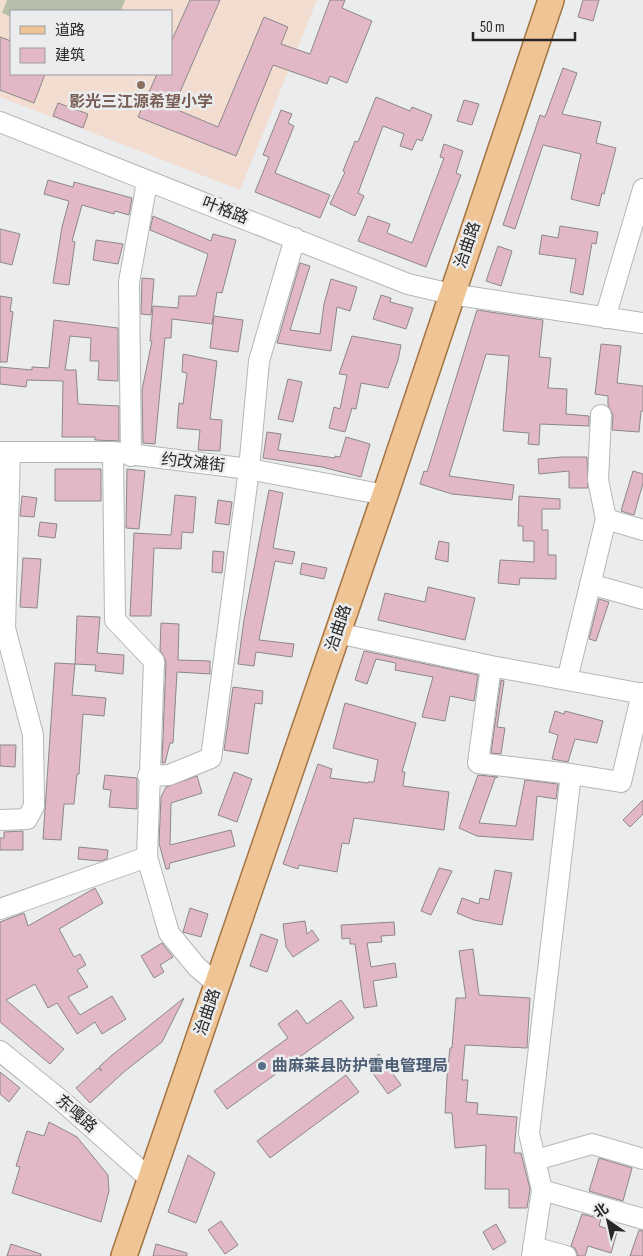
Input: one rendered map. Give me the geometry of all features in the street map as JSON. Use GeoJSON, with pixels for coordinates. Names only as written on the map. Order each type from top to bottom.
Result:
{"type":"FeatureCollection","features":[{"type":"Feature","properties":{"kind":"main road","name":"治曲路"},"geometry":{"type":"LineString","coordinates":[[124,1256],[385,495],[551,0]]}},
{"type":"Feature","properties":{"kind":"street","name":"叶格路"},"geometry":{"type":"LineString","coordinates":[[0,122],[147,182],[295,238],[408,284],[451,294],[643,323]]}},
{"type":"Feature","properties":{"kind":"street"},"geometry":{"type":"LineString","coordinates":[[147,182],[129,282],[115,620],[154,661],[148,776],[147,857],[169,933],[197,967],[217,984]]}},
{"type":"Feature","properties":{"kind":"street"},"geometry":{"type":"LineString","coordinates":[[605,318],[642,198]]}},
{"type":"Feature","properties":{"kind":"street"},"geometry":{"type":"LineString","coordinates":[[148,776],[169,775],[211,758],[249,469],[260,361],[295,238]]}},
{"type":"Feature","properties":{"kind":"street"},"geometry":{"type":"LineString","coordinates":[[567,680],[606,519],[598,480],[601,415]]}},
{"type":"Feature","properties":{"kind":"street"},"geometry":{"type":"LineString","coordinates":[[0,820],[26,819],[34,806],[33,735],[5,628],[5,452]]}},
{"type":"Feature","properties":{"kind":"street","name":"约改滩街"},"geometry":{"type":"LineString","coordinates":[[5,452],[122,454],[249,469],[385,495]]}},
{"type":"Feature","properties":{"kind":"street"},"geometry":{"type":"LineString","coordinates":[[606,519],[643,530]]}},
{"type":"Feature","properties":{"kind":"street"},"geometry":{"type":"LineString","coordinates":[[590,584],[643,599]]}},
{"type":"Feature","properties":{"kind":"street"},"geometry":{"type":"LineString","coordinates":[[338,633],[491,666],[642,694],[620,782],[478,763],[491,666]]}},
{"type":"Feature","properties":{"kind":"street"},"geometry":{"type":"LineString","coordinates":[[566,1256],[532,1252],[542,1190],[529,1132],[571,774]]}},
{"type":"Feature","properties":{"kind":"street"},"geometry":{"type":"LineString","coordinates":[[0,909],[147,857]]}},
{"type":"Feature","properties":{"kind":"street","name":"东嘎路"},"geometry":{"type":"LineString","coordinates":[[0,1051],[62,1101],[150,1179]]}},
{"type":"Feature","properties":{"kind":"street"},"geometry":{"type":"LineString","coordinates":[[536,1160],[592,1144],[643,1159]]}},
{"type":"Feature","properties":{"kind":"street"},"geometry":{"type":"LineString","coordinates":[[542,1190],[643,1219]]}},
{"type":"Feature","properties":{"kind":"shaded area","name":"影光三江源希望小学"},"geometry":{"type":"Polygon","coordinates":[[[0,0],[317,0],[240,190],[0,97],[0,0]]]}},
{"type":"Feature","properties":{"kind":"green space"},"geometry":{"type":"Polygon","coordinates":[[[7,0],[125,0],[121,10],[10,10],[10,17],[2,13],[7,0]]]}},
{"type":"Feature","properties":{"kind":"building"},"geometry":{"type":"Polygon","coordinates":[[[190,0],[220,0],[173,108],[218,127],[264,17],[288,27],[281,44],[310,54],[330,0],[345,0],[342,8],[372,21],[347,83],[330,76],[327,84],[273,65],[236,156],[138,117],[157,75],[172,75],[172,40],[190,0]]]}},
{"type":"Feature","properties":{"kind":"building"},"geometry":{"type":"Polygon","coordinates":[[[583,0],[599,0],[593,21],[578,17],[583,0]]]}},
{"type":"Feature","properties":{"kind":"building"},"geometry":{"type":"Polygon","coordinates":[[[0,37],[10,41],[10,75],[45,75],[34,103],[0,90],[0,37]]]}},
{"type":"Feature","properties":{"kind":"building"},"geometry":{"type":"Polygon","coordinates":[[[563,68],[577,73],[562,114],[601,122],[596,143],[616,148],[604,194],[602,193],[599,206],[571,199],[581,154],[543,145],[515,229],[503,225],[540,115],[545,117],[563,68]]]}},
{"type":"Feature","properties":{"kind":"building"},"geometry":{"type":"Polygon","coordinates":[[[376,97],[410,111],[412,107],[432,115],[422,141],[417,139],[412,150],[400,146],[404,134],[383,126],[358,193],[364,196],[355,216],[330,204],[345,172],[343,171],[355,141],[358,142],[376,97]]]}},
{"type":"Feature","properties":{"kind":"building"},"geometry":{"type":"Polygon","coordinates":[[[464,100],[479,104],[472,125],[457,121],[464,100]]]}},
{"type":"Feature","properties":{"kind":"building"},"geometry":{"type":"Polygon","coordinates":[[[58,103],[88,114],[83,128],[53,116],[58,103]]]}},
{"type":"Feature","properties":{"kind":"building"},"geometry":{"type":"Polygon","coordinates":[[[281,110],[292,114],[288,123],[294,126],[275,173],[330,195],[320,218],[255,192],[269,157],[263,155],[281,110]]]}},
{"type":"Feature","properties":{"kind":"building"},"geometry":{"type":"Polygon","coordinates":[[[444,144],[463,151],[456,173],[461,175],[426,267],[358,241],[368,216],[390,224],[387,233],[412,243],[444,158],[440,157],[444,144]]]}},
{"type":"Feature","properties":{"kind":"building"},"geometry":{"type":"Polygon","coordinates":[[[48,180],[73,187],[74,182],[132,198],[129,215],[115,211],[114,214],[82,205],[72,241],[75,242],[69,285],[53,283],[62,227],[69,201],[44,194],[48,180]]]}},
{"type":"Feature","properties":{"kind":"building"},"geometry":{"type":"Polygon","coordinates":[[[153,216],[211,241],[213,234],[236,240],[222,293],[217,292],[212,324],[172,319],[171,338],[165,338],[155,444],[143,443],[142,390],[152,341],[150,341],[153,306],[178,308],[179,296],[196,296],[208,254],[150,230],[153,216]]]}},
{"type":"Feature","properties":{"kind":"building"},"geometry":{"type":"Polygon","coordinates":[[[560,226],[598,232],[596,244],[592,243],[583,295],[570,292],[576,259],[539,254],[542,235],[558,238],[560,226]]]}},
{"type":"Feature","properties":{"kind":"building"},"geometry":{"type":"Polygon","coordinates":[[[0,229],[20,234],[12,265],[0,262],[0,229]]]}},
{"type":"Feature","properties":{"kind":"building"},"geometry":{"type":"Polygon","coordinates":[[[96,240],[123,244],[118,264],[93,260],[96,240]]]}},
{"type":"Feature","properties":{"kind":"building"},"geometry":{"type":"Polygon","coordinates":[[[498,246],[512,251],[501,286],[486,281],[498,246]]]}},
{"type":"Feature","properties":{"kind":"building"},"geometry":{"type":"Polygon","coordinates":[[[300,263],[310,266],[290,330],[320,334],[324,304],[331,279],[357,287],[350,311],[337,307],[331,351],[277,343],[300,263]]]}},
{"type":"Feature","properties":{"kind":"building"},"geometry":{"type":"Polygon","coordinates":[[[142,278],[154,279],[151,315],[141,314],[142,278]]]}},
{"type":"Feature","properties":{"kind":"building"},"geometry":{"type":"Polygon","coordinates":[[[381,295],[391,298],[390,302],[413,308],[406,329],[373,319],[381,295]]]}},
{"type":"Feature","properties":{"kind":"building"},"geometry":{"type":"Polygon","coordinates":[[[0,296],[12,298],[10,311],[13,312],[7,362],[0,362],[0,296]]]}},
{"type":"Feature","properties":{"kind":"building"},"geometry":{"type":"Polygon","coordinates":[[[477,310],[543,320],[539,357],[551,358],[548,388],[567,389],[566,414],[589,416],[589,426],[540,424],[539,445],[528,444],[529,433],[503,431],[509,356],[486,354],[449,476],[514,485],[512,500],[452,494],[420,484],[424,471],[427,472],[477,310]]]}},
{"type":"Feature","properties":{"kind":"building"},"geometry":{"type":"Polygon","coordinates":[[[214,316],[243,320],[238,352],[210,348],[214,316]]]}},
{"type":"Feature","properties":{"kind":"building"},"geometry":{"type":"Polygon","coordinates":[[[54,320],[118,328],[118,381],[98,380],[99,361],[90,361],[91,338],[70,336],[65,370],[76,370],[78,404],[119,406],[119,441],[95,440],[95,437],[62,437],[63,381],[27,380],[26,387],[0,384],[0,367],[32,370],[32,367],[49,368],[54,320]]]}},
{"type":"Feature","properties":{"kind":"building"},"geometry":{"type":"Polygon","coordinates":[[[352,336],[401,345],[388,388],[361,383],[356,409],[352,408],[345,432],[329,428],[334,407],[340,409],[347,375],[339,374],[352,336]]]}},
{"type":"Feature","properties":{"kind":"building"},"geometry":{"type":"Polygon","coordinates":[[[601,344],[621,346],[617,383],[643,386],[643,411],[641,411],[639,432],[612,430],[613,415],[608,405],[608,396],[595,394],[601,344]]]}},
{"type":"Feature","properties":{"kind":"building"},"geometry":{"type":"Polygon","coordinates":[[[183,354],[217,361],[210,419],[222,420],[220,451],[198,450],[200,430],[177,428],[179,403],[183,404],[187,373],[182,372],[183,354]]]}},
{"type":"Feature","properties":{"kind":"building"},"geometry":{"type":"Polygon","coordinates":[[[288,379],[302,382],[293,422],[278,419],[288,379]]]}},
{"type":"Feature","properties":{"kind":"building"},"geometry":{"type":"Polygon","coordinates":[[[267,432],[281,434],[278,450],[335,458],[335,456],[340,457],[346,437],[370,444],[361,477],[322,467],[263,458],[267,432]]]}},
{"type":"Feature","properties":{"kind":"building"},"geometry":{"type":"Polygon","coordinates":[[[587,457],[588,488],[569,488],[569,471],[539,474],[538,459],[587,457]]]}},
{"type":"Feature","properties":{"kind":"building"},"geometry":{"type":"Polygon","coordinates":[[[55,469],[101,469],[101,501],[55,501],[55,469]]]}},
{"type":"Feature","properties":{"kind":"building"},"geometry":{"type":"Polygon","coordinates":[[[127,469],[145,471],[139,529],[126,528],[127,469]]]}},
{"type":"Feature","properties":{"kind":"building"},"geometry":{"type":"Polygon","coordinates":[[[633,471],[643,474],[643,483],[634,515],[621,511],[633,471]]]}},
{"type":"Feature","properties":{"kind":"building"},"geometry":{"type":"Polygon","coordinates":[[[269,490],[283,493],[273,548],[295,552],[292,564],[275,561],[259,640],[294,644],[292,657],[256,652],[254,666],[238,664],[244,620],[269,490]]]}},
{"type":"Feature","properties":{"kind":"building"},"geometry":{"type":"Polygon","coordinates":[[[175,495],[196,497],[193,533],[182,532],[181,549],[154,548],[151,616],[130,616],[134,533],[171,535],[175,495]]]}},
{"type":"Feature","properties":{"kind":"building"},"geometry":{"type":"Polygon","coordinates":[[[22,496],[37,498],[34,517],[20,516],[22,496]]]}},
{"type":"Feature","properties":{"kind":"building"},"geometry":{"type":"Polygon","coordinates":[[[519,496],[560,499],[560,509],[542,509],[542,530],[548,530],[548,555],[556,555],[556,579],[520,578],[519,585],[498,583],[500,560],[534,562],[534,541],[523,541],[523,526],[518,526],[519,496]]]}},
{"type":"Feature","properties":{"kind":"building"},"geometry":{"type":"Polygon","coordinates":[[[218,500],[232,502],[229,525],[215,523],[218,500]]]}},
{"type":"Feature","properties":{"kind":"building"},"geometry":{"type":"Polygon","coordinates":[[[40,522],[57,524],[55,538],[38,536],[40,522]]]}},
{"type":"Feature","properties":{"kind":"building"},"geometry":{"type":"Polygon","coordinates":[[[439,541],[449,543],[448,562],[435,559],[439,541]]]}},
{"type":"Feature","properties":{"kind":"building"},"geometry":{"type":"Polygon","coordinates":[[[213,551],[224,552],[222,573],[212,572],[213,551]]]}},
{"type":"Feature","properties":{"kind":"building"},"geometry":{"type":"Polygon","coordinates":[[[23,558],[41,559],[37,608],[20,607],[23,558]]]}},
{"type":"Feature","properties":{"kind":"building"},"geometry":{"type":"Polygon","coordinates":[[[302,563],[327,568],[324,579],[300,574],[302,563]]]}},
{"type":"Feature","properties":{"kind":"building"},"geometry":{"type":"Polygon","coordinates":[[[428,587],[475,598],[465,640],[378,620],[385,593],[425,602],[428,587]]]}},
{"type":"Feature","properties":{"kind":"building"},"geometry":{"type":"Polygon","coordinates":[[[599,599],[609,602],[596,641],[589,639],[599,599]]]}},
{"type":"Feature","properties":{"kind":"building"},"geometry":{"type":"Polygon","coordinates":[[[77,616],[100,617],[97,653],[124,655],[123,674],[95,671],[96,665],[75,664],[77,616]]]}},
{"type":"Feature","properties":{"kind":"building"},"geometry":{"type":"Polygon","coordinates":[[[161,623],[179,624],[178,660],[210,661],[210,674],[177,672],[173,743],[170,743],[165,763],[162,763],[166,661],[160,650],[161,623]]]}},
{"type":"Feature","properties":{"kind":"building"},"geometry":{"type":"Polygon","coordinates":[[[364,651],[478,675],[474,701],[450,696],[445,721],[422,717],[433,677],[395,670],[396,663],[376,659],[367,684],[355,680],[364,651]]]}},
{"type":"Feature","properties":{"kind":"building"},"geometry":{"type":"Polygon","coordinates":[[[55,663],[75,664],[72,695],[106,698],[104,716],[83,714],[79,774],[77,774],[74,804],[64,804],[61,840],[43,839],[55,663]]]}},
{"type":"Feature","properties":{"kind":"building"},"geometry":{"type":"Polygon","coordinates":[[[501,680],[504,681],[497,727],[505,728],[501,754],[491,753],[501,680]]]}},
{"type":"Feature","properties":{"kind":"building"},"geometry":{"type":"Polygon","coordinates":[[[233,687],[263,691],[262,704],[255,703],[248,754],[224,750],[233,687]]]}},
{"type":"Feature","properties":{"kind":"building"},"geometry":{"type":"Polygon","coordinates":[[[345,703],[416,723],[402,772],[405,772],[403,786],[449,792],[444,830],[354,818],[349,844],[342,843],[337,872],[299,865],[298,869],[283,864],[318,764],[332,769],[330,778],[368,783],[374,782],[378,760],[333,748],[345,703]]]}},
{"type":"Feature","properties":{"kind":"building"},"geometry":{"type":"Polygon","coordinates":[[[555,711],[564,714],[565,711],[603,721],[597,743],[575,739],[568,762],[552,759],[558,735],[549,732],[555,711]]]}},
{"type":"Feature","properties":{"kind":"building"},"geometry":{"type":"Polygon","coordinates":[[[0,745],[16,745],[15,767],[0,766],[0,745]]]}},
{"type":"Feature","properties":{"kind":"building"},"geometry":{"type":"Polygon","coordinates":[[[234,772],[252,779],[237,822],[218,815],[234,772]]]}},
{"type":"Feature","properties":{"kind":"building"},"geometry":{"type":"Polygon","coordinates":[[[105,775],[137,778],[137,809],[109,807],[111,790],[103,789],[105,775]]]}},
{"type":"Feature","properties":{"kind":"building"},"geometry":{"type":"Polygon","coordinates":[[[478,775],[498,777],[495,778],[479,823],[516,826],[525,780],[558,784],[556,799],[537,796],[533,840],[477,836],[459,828],[478,775]]]}},
{"type":"Feature","properties":{"kind":"building"},"geometry":{"type":"Polygon","coordinates":[[[197,776],[202,793],[171,803],[170,845],[231,830],[235,846],[170,863],[169,869],[166,869],[159,843],[161,797],[166,787],[197,776]]]}},
{"type":"Feature","properties":{"kind":"building"},"geometry":{"type":"Polygon","coordinates":[[[643,800],[643,814],[630,827],[623,820],[643,800]]]}},
{"type":"Feature","properties":{"kind":"building"},"geometry":{"type":"Polygon","coordinates":[[[23,831],[23,850],[0,850],[0,838],[4,838],[4,832],[23,831]]]}},
{"type":"Feature","properties":{"kind":"building"},"geometry":{"type":"Polygon","coordinates":[[[79,847],[108,850],[107,859],[100,861],[78,859],[79,847]]]}},
{"type":"Feature","properties":{"kind":"building"},"geometry":{"type":"Polygon","coordinates":[[[439,868],[452,871],[431,915],[421,911],[439,868]]]}},
{"type":"Feature","properties":{"kind":"building"},"geometry":{"type":"Polygon","coordinates":[[[495,870],[512,873],[502,925],[474,920],[457,913],[462,898],[479,904],[480,898],[489,900],[495,870]]]}},
{"type":"Feature","properties":{"kind":"building"},"geometry":{"type":"Polygon","coordinates":[[[95,888],[103,903],[59,929],[74,957],[80,954],[86,965],[77,970],[88,987],[68,997],[80,1015],[112,996],[126,1019],[102,1034],[95,1022],[77,1034],[57,1003],[48,1008],[35,984],[6,1000],[64,1049],[50,1064],[0,1022],[0,922],[24,913],[28,926],[95,888]]]}},
{"type":"Feature","properties":{"kind":"building"},"geometry":{"type":"Polygon","coordinates":[[[190,908],[208,914],[201,937],[183,932],[190,908]]]}},
{"type":"Feature","properties":{"kind":"building"},"geometry":{"type":"Polygon","coordinates":[[[305,921],[307,934],[312,930],[319,940],[293,957],[286,947],[283,924],[305,921]]]}},
{"type":"Feature","properties":{"kind":"building"},"geometry":{"type":"Polygon","coordinates":[[[394,922],[395,935],[381,936],[382,942],[367,943],[371,967],[395,963],[397,977],[373,981],[377,1006],[364,1008],[355,944],[350,944],[350,938],[342,939],[341,925],[394,922]]]}},
{"type":"Feature","properties":{"kind":"building"},"geometry":{"type":"Polygon","coordinates":[[[261,934],[278,940],[267,972],[250,966],[261,934]]]}},
{"type":"Feature","properties":{"kind":"building"},"geometry":{"type":"Polygon","coordinates":[[[162,943],[173,957],[160,965],[164,972],[154,978],[141,956],[162,943]]]}},
{"type":"Feature","properties":{"kind":"building"},"geometry":{"type":"Polygon","coordinates":[[[473,949],[479,995],[530,998],[527,1048],[465,1045],[462,1080],[468,1080],[466,1102],[478,1103],[477,1114],[517,1117],[514,1153],[521,1153],[530,1189],[527,1208],[509,1208],[509,1189],[485,1189],[486,1145],[455,1148],[452,1113],[445,1113],[456,998],[466,998],[459,951],[473,949]]]}},
{"type":"Feature","properties":{"kind":"building"},"geometry":{"type":"Polygon","coordinates":[[[184,998],[162,1042],[125,1071],[90,1103],[76,1088],[98,1068],[102,1071],[99,1067],[111,1056],[184,998]]]}},
{"type":"Feature","properties":{"kind":"building"},"geometry":{"type":"Polygon","coordinates":[[[341,1000],[354,1018],[227,1109],[214,1091],[288,1038],[278,1024],[297,1010],[307,1024],[341,1000]]]}},
{"type":"Feature","properties":{"kind":"building"},"geometry":{"type":"Polygon","coordinates":[[[379,1054],[401,1085],[388,1094],[366,1064],[379,1054]]]}},
{"type":"Feature","properties":{"kind":"building"},"geometry":{"type":"Polygon","coordinates":[[[0,1072],[20,1088],[9,1102],[0,1094],[0,1072]]]}},
{"type":"Feature","properties":{"kind":"building"},"geometry":{"type":"Polygon","coordinates":[[[346,1075],[359,1092],[270,1158],[257,1141],[346,1075]]]}},
{"type":"Feature","properties":{"kind":"building"},"geometry":{"type":"Polygon","coordinates":[[[49,1122],[77,1137],[108,1175],[109,1191],[101,1222],[12,1193],[20,1167],[16,1166],[27,1131],[44,1136],[49,1122]]]}},
{"type":"Feature","properties":{"kind":"building"},"geometry":{"type":"Polygon","coordinates":[[[188,1155],[215,1173],[196,1223],[168,1212],[188,1155]]]}},
{"type":"Feature","properties":{"kind":"building"},"geometry":{"type":"Polygon","coordinates":[[[599,1158],[632,1168],[623,1201],[589,1191],[599,1158]]]}},
{"type":"Feature","properties":{"kind":"building"},"geometry":{"type":"Polygon","coordinates":[[[582,1214],[601,1219],[599,1226],[617,1232],[611,1253],[588,1246],[585,1256],[578,1256],[575,1248],[571,1246],[582,1214]]]}},
{"type":"Feature","properties":{"kind":"building"},"geometry":{"type":"Polygon","coordinates":[[[221,1221],[238,1245],[225,1254],[208,1230],[221,1221]]]}},
{"type":"Feature","properties":{"kind":"building"},"geometry":{"type":"Polygon","coordinates":[[[496,1224],[506,1242],[493,1250],[483,1232],[496,1224]]]}},
{"type":"Feature","properties":{"kind":"building"},"geometry":{"type":"Polygon","coordinates":[[[639,1230],[643,1231],[643,1256],[630,1256],[639,1230]]]}},
{"type":"Feature","properties":{"kind":"building"},"geometry":{"type":"Polygon","coordinates":[[[11,1244],[41,1254],[41,1256],[7,1256],[11,1244]]]}},
{"type":"Feature","properties":{"kind":"building"},"geometry":{"type":"Polygon","coordinates":[[[156,1244],[187,1253],[187,1256],[153,1256],[156,1244]]]}},
{"type":"Feature","properties":{"kind":"place","name":"影光三江源希望小学"},"geometry":{"type":"Point","coordinates":[141,85]}},
{"type":"Feature","properties":{"kind":"place","name":"曲麻莱县防护雷电管理局"},"geometry":{"type":"Point","coordinates":[262,1066]}}]}
